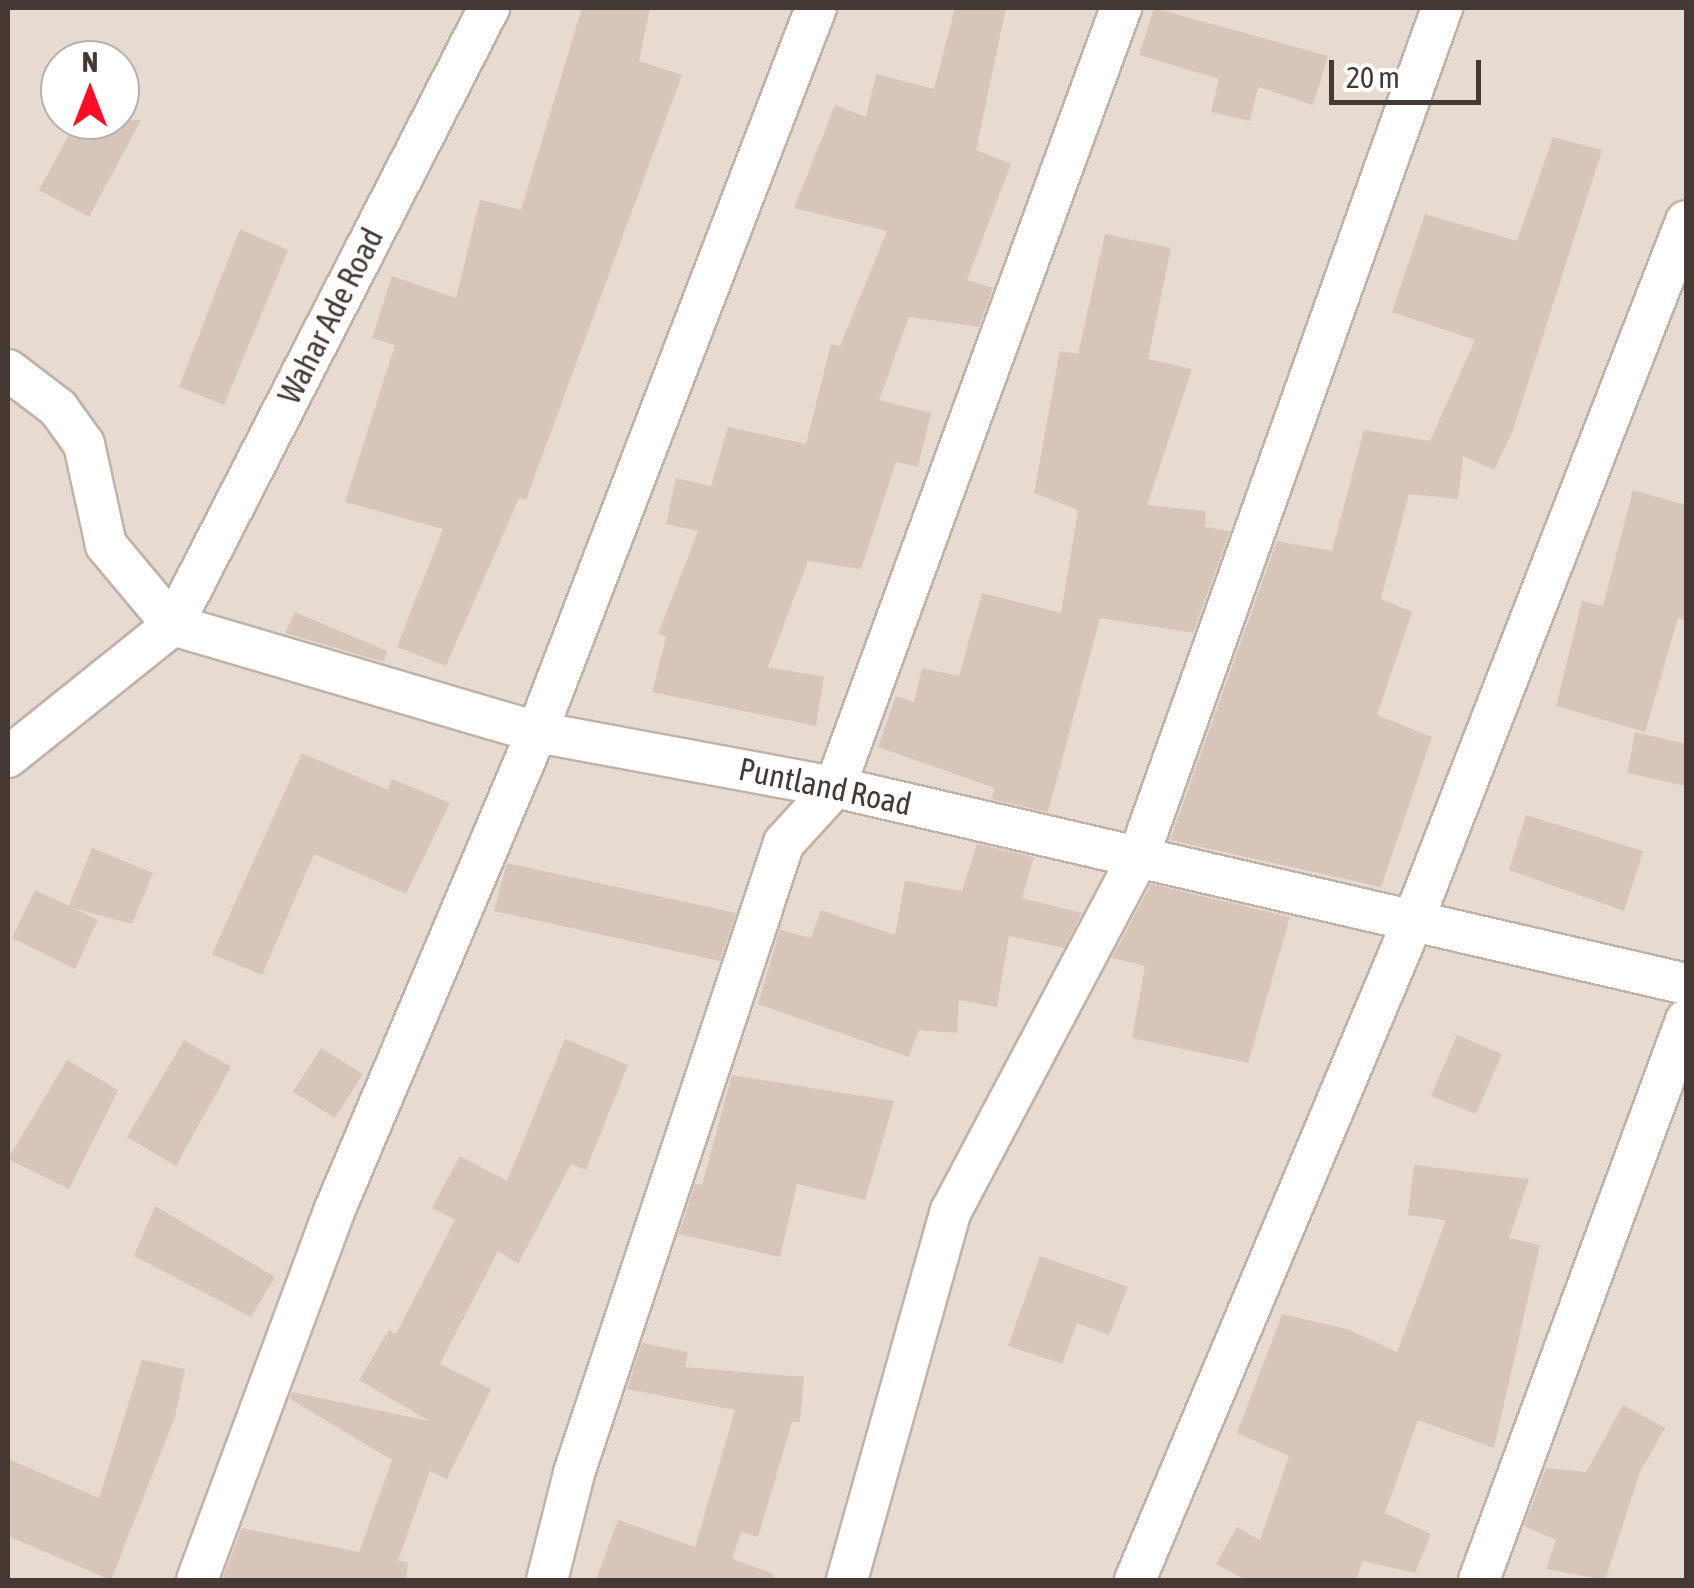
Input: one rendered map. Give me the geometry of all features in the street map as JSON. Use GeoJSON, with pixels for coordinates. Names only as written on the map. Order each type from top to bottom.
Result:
{"type":"FeatureCollection","features":[{"type":"Feature","properties":{"kind":"street","name":"Wahar Ade Road"},"geometry":{"type":"LineString","coordinates":[[173,624],[488,8]]}},
{"type":"Feature","properties":{"kind":"street"},"geometry":{"type":"LineString","coordinates":[[197,1580],[342,1192],[538,732],[816,8]]}},
{"type":"Feature","properties":{"kind":"street"},"geometry":{"type":"LineString","coordinates":[[546,1580],[574,1472],[784,843],[836,787],[1121,8]]}},
{"type":"Feature","properties":{"kind":"street"},"geometry":{"type":"LineString","coordinates":[[847,1580],[950,1211],[1138,858],[1442,8]]}},
{"type":"Feature","properties":{"kind":"street"},"geometry":{"type":"LineString","coordinates":[[1134,1580],[1413,921],[1686,221]]}},
{"type":"Feature","properties":{"kind":"street"},"geometry":{"type":"LineString","coordinates":[[8,370],[58,408],[84,444],[106,546],[173,624],[8,756]]}},
{"type":"Feature","properties":{"kind":"street","name":"Puntland Road"},"geometry":{"type":"LineString","coordinates":[[173,624],[538,732],[836,787],[1686,984]]}},
{"type":"Feature","properties":{"kind":"street"},"geometry":{"type":"LineString","coordinates":[[1478,1580],[1686,1020]]}},
{"type":"Feature","properties":{"kind":"shaded area"},"geometry":{"type":"Polygon","coordinates":[[[8,8],[1686,8],[1686,1580],[8,1580],[8,8]]]}},
{"type":"Feature","properties":{"kind":"building"},"geometry":{"type":"Polygon","coordinates":[[[582,8],[650,8],[639,61],[682,75],[526,500],[519,498],[446,666],[397,647],[443,529],[345,502],[395,345],[372,338],[392,276],[456,298],[480,200],[521,210],[582,8]]]}},
{"type":"Feature","properties":{"kind":"building"},"geometry":{"type":"Polygon","coordinates":[[[955,8],[1006,8],[976,150],[1011,164],[967,280],[993,288],[979,327],[909,317],[879,400],[931,413],[918,467],[896,462],[861,569],[808,561],[768,667],[824,677],[816,726],[652,692],[666,637],[658,634],[698,531],[666,524],[676,478],[711,486],[728,427],[806,444],[831,344],[840,346],[887,231],[794,208],[835,105],[866,117],[876,74],[934,89],[955,8]]]}},
{"type":"Feature","properties":{"kind":"building"},"geometry":{"type":"Polygon","coordinates":[[[1154,8],[1328,56],[1313,105],[1258,87],[1250,121],[1211,112],[1219,79],[1139,55],[1154,8]]]}},
{"type":"Feature","properties":{"kind":"building"},"geometry":{"type":"Polygon","coordinates":[[[1553,137],[1602,150],[1513,430],[1494,470],[1463,456],[1458,499],[1409,494],[1381,599],[1412,612],[1377,715],[1432,737],[1381,887],[1170,840],[1277,541],[1332,551],[1364,430],[1430,441],[1475,340],[1392,312],[1425,214],[1517,241],[1553,137]]]}},
{"type":"Feature","properties":{"kind":"building"},"geometry":{"type":"Polygon","coordinates":[[[66,140],[130,140],[89,217],[39,190],[66,140]]]}},
{"type":"Feature","properties":{"kind":"building"},"geometry":{"type":"Polygon","coordinates":[[[240,229],[288,250],[224,405],[179,387],[240,229]]]}},
{"type":"Feature","properties":{"kind":"building"},"geometry":{"type":"Polygon","coordinates":[[[1105,234],[1171,248],[1148,359],[1192,369],[1147,505],[1206,511],[1205,527],[1230,531],[1193,633],[1100,618],[1048,812],[991,799],[995,788],[878,747],[896,696],[914,702],[922,668],[959,676],[982,593],[1061,613],[1078,510],[1034,493],[1060,351],[1078,354],[1105,234]]]}},
{"type":"Feature","properties":{"kind":"building"},"geometry":{"type":"Polygon","coordinates":[[[1633,490],[1686,505],[1686,620],[1678,618],[1645,732],[1556,706],[1582,601],[1603,606],[1633,490]]]}},
{"type":"Feature","properties":{"kind":"building"},"geometry":{"type":"Polygon","coordinates":[[[295,612],[387,651],[384,662],[285,633],[295,612]]]}},
{"type":"Feature","properties":{"kind":"building"},"geometry":{"type":"Polygon","coordinates":[[[1635,732],[1686,744],[1686,786],[1627,773],[1635,732]]]}},
{"type":"Feature","properties":{"kind":"building"},"geometry":{"type":"Polygon","coordinates":[[[302,753],[388,790],[392,779],[450,803],[406,894],[314,854],[262,975],[212,954],[302,753]]]}},
{"type":"Feature","properties":{"kind":"building"},"geometry":{"type":"Polygon","coordinates":[[[1526,815],[1643,851],[1624,911],[1509,870],[1526,815]]]}},
{"type":"Feature","properties":{"kind":"building"},"geometry":{"type":"Polygon","coordinates":[[[977,844],[1034,857],[1022,898],[1082,913],[1064,948],[1009,936],[997,1007],[959,1000],[957,1033],[919,1030],[909,1057],[758,1004],[782,923],[781,930],[811,938],[821,910],[895,935],[905,881],[962,891],[977,844]]]}},
{"type":"Feature","properties":{"kind":"building"},"geometry":{"type":"Polygon","coordinates":[[[92,848],[153,873],[132,924],[73,908],[98,920],[75,969],[12,938],[35,890],[69,906],[92,848]]]}},
{"type":"Feature","properties":{"kind":"building"},"geometry":{"type":"Polygon","coordinates":[[[507,863],[736,913],[720,961],[494,911],[507,863]]]}},
{"type":"Feature","properties":{"kind":"building"},"geometry":{"type":"Polygon","coordinates":[[[1151,884],[1290,917],[1248,1063],[1132,1038],[1145,966],[1112,958],[1151,884]]]}},
{"type":"Feature","properties":{"kind":"building"},"geometry":{"type":"Polygon","coordinates":[[[1457,1035],[1502,1054],[1476,1114],[1431,1096],[1457,1035]]]}},
{"type":"Feature","properties":{"kind":"building"},"geometry":{"type":"Polygon","coordinates":[[[565,1039],[628,1065],[586,1170],[571,1164],[518,1264],[498,1251],[440,1364],[491,1389],[447,1479],[430,1471],[398,1560],[408,1563],[406,1580],[222,1580],[242,1528],[359,1552],[392,1460],[290,1399],[292,1392],[429,1421],[359,1380],[389,1330],[396,1334],[455,1220],[432,1208],[460,1156],[507,1181],[565,1039]]]}},
{"type":"Feature","properties":{"kind":"building"},"geometry":{"type":"Polygon","coordinates":[[[184,1040],[231,1067],[176,1166],[127,1137],[184,1040]]]}},
{"type":"Feature","properties":{"kind":"building"},"geometry":{"type":"Polygon","coordinates":[[[321,1048],[363,1074],[335,1118],[293,1092],[321,1048]]]}},
{"type":"Feature","properties":{"kind":"building"},"geometry":{"type":"Polygon","coordinates":[[[67,1060],[118,1090],[69,1189],[8,1159],[67,1060]]]}},
{"type":"Feature","properties":{"kind":"building"},"geometry":{"type":"Polygon","coordinates":[[[732,1075],[894,1101],[865,1200],[797,1184],[780,1257],[679,1234],[695,1184],[702,1185],[732,1075]]]}},
{"type":"Feature","properties":{"kind":"building"},"geometry":{"type":"Polygon","coordinates":[[[1414,1165],[1529,1179],[1509,1238],[1540,1245],[1494,1448],[1418,1420],[1385,1513],[1431,1534],[1415,1573],[1363,1561],[1356,1580],[1246,1580],[1216,1564],[1237,1527],[1260,1540],[1289,1456],[1237,1433],[1282,1314],[1347,1329],[1397,1352],[1446,1220],[1408,1215],[1414,1165]]]}},
{"type":"Feature","properties":{"kind":"building"},"geometry":{"type":"Polygon","coordinates":[[[155,1206],[275,1277],[251,1317],[134,1256],[155,1206]]]}},
{"type":"Feature","properties":{"kind":"building"},"geometry":{"type":"Polygon","coordinates":[[[1040,1256],[1128,1287],[1109,1335],[1077,1323],[1062,1364],[1008,1346],[1040,1256]]]}},
{"type":"Feature","properties":{"kind":"building"},"geometry":{"type":"Polygon","coordinates":[[[642,1343],[688,1352],[685,1367],[804,1377],[800,1422],[792,1422],[758,1537],[741,1532],[732,1559],[774,1574],[773,1580],[596,1580],[618,1520],[695,1547],[735,1410],[627,1389],[642,1343]]]}},
{"type":"Feature","properties":{"kind":"building"},"geometry":{"type":"Polygon","coordinates":[[[142,1360],[185,1369],[175,1417],[111,1580],[8,1536],[8,1459],[99,1498],[142,1360]]]}},
{"type":"Feature","properties":{"kind":"building"},"geometry":{"type":"Polygon","coordinates":[[[1623,1405],[1665,1428],[1640,1472],[1605,1580],[1546,1569],[1556,1540],[1524,1526],[1546,1468],[1586,1472],[1623,1405]]]}}]}
